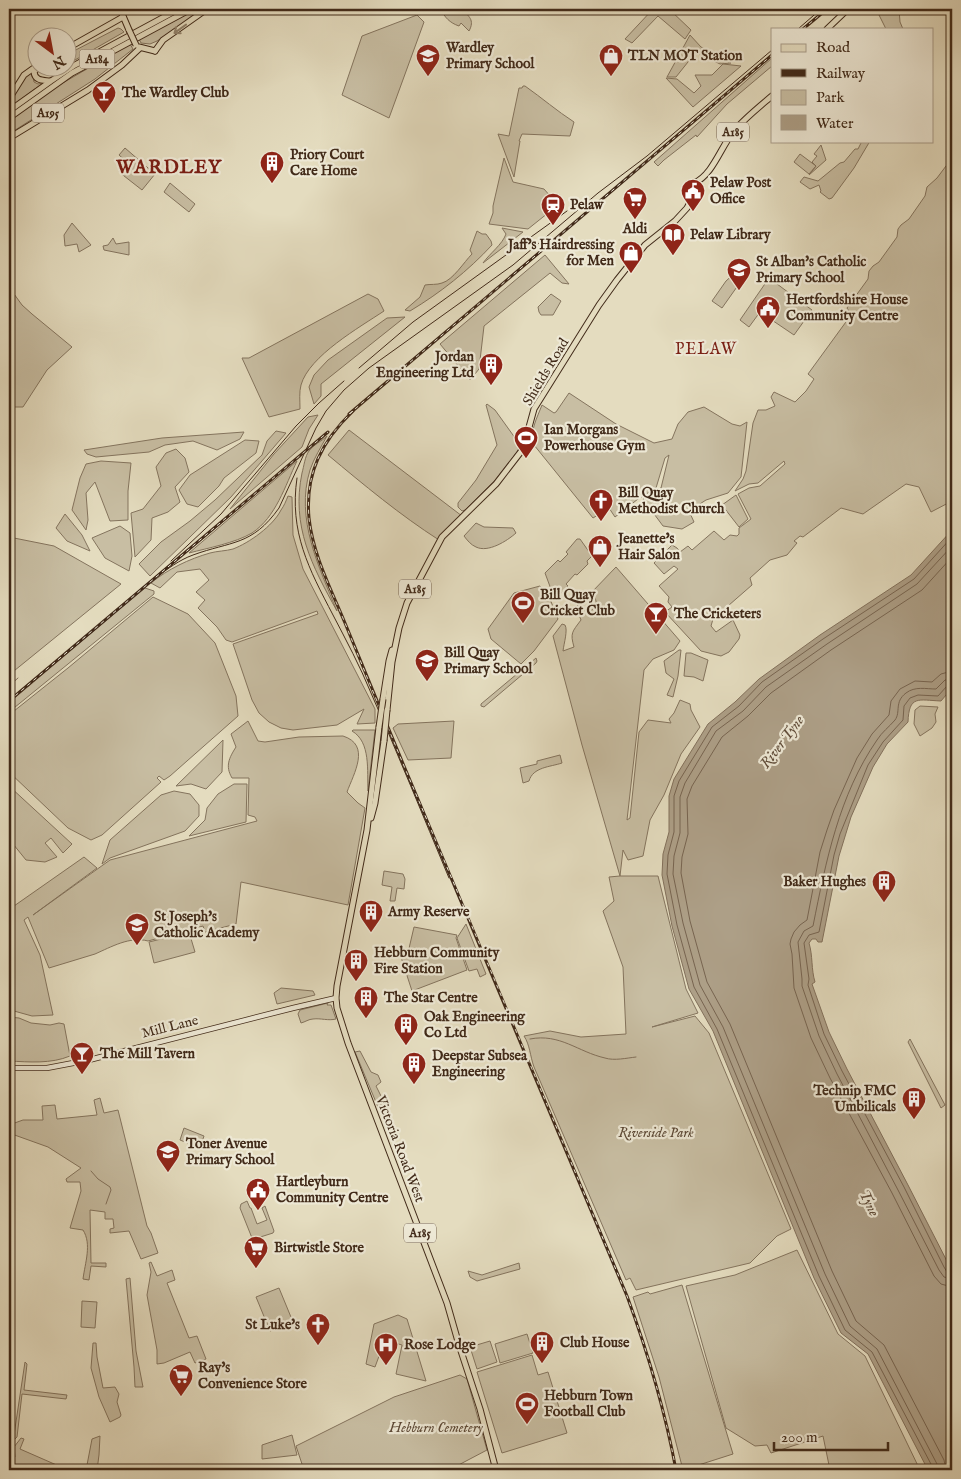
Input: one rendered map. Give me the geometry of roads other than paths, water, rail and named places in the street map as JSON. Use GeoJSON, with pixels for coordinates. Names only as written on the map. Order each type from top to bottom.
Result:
{"type":"FeatureCollection","features":[{"type":"Feature","properties":{"kind":"main road"},"geometry":{"type":"LineString","coordinates":[[120,9],[122,18],[138,46],[155,51],[163,40],[207,9]]}},
{"type":"Feature","properties":{"kind":"main road","name":"A184"},"geometry":{"type":"LineString","coordinates":[[9,111],[50,80],[179,9]]}},
{"type":"Feature","properties":{"kind":"main road","name":"A184"},"geometry":{"type":"LineString","coordinates":[[9,118],[72,73],[191,9]]}},
{"type":"Feature","properties":{"kind":"main road"},"geometry":{"type":"LineString","coordinates":[[828,28],[848,9]]}},
{"type":"Feature","properties":{"kind":"main road"},"geometry":{"type":"LineString","coordinates":[[78,42],[122,18]]}},
{"type":"Feature","properties":{"kind":"main road","name":"A195"},"geometry":{"type":"LineString","coordinates":[[9,138],[88,90],[122,65],[138,46]]}},
{"type":"Feature","properties":{"kind":"main road"},"geometry":{"type":"LineString","coordinates":[[9,99],[24,75],[28,72]]}},
{"type":"Feature","properties":{"kind":"main road"},"geometry":{"type":"LineString","coordinates":[[36,78],[39,80],[50,80]]}},
{"type":"Feature","properties":{"kind":"main road","name":"Shields Road"},"geometry":{"type":"LineString","coordinates":[[391,662],[407,604],[438,543],[496,484],[515,460],[525,444],[534,409],[599,305],[645,245],[675,221],[687,208],[696,192],[697,184],[711,168],[735,130],[771,97]]}},
{"type":"Feature","properties":{"kind":"main road","name":"A185"},"geometry":{"type":"LineString","coordinates":[[367,830],[383,699],[391,662]]}},
{"type":"Feature","properties":{"kind":"main road","name":"A185"},"geometry":{"type":"LineString","coordinates":[[367,830],[375,803],[384,741],[391,662]]}},
{"type":"Feature","properties":{"kind":"main road","name":"Victoria Road West"},"geometry":{"type":"LineString","coordinates":[[367,830],[337,986],[336,998],[339,1016],[447,1303],[480,1409],[496,1470]]}},
{"type":"Feature","properties":{"kind":"main road","name":"Mill Lane"},"geometry":{"type":"LineString","coordinates":[[9,1068],[47,1068],[80,1062],[336,998]]}},
{"type":"Feature","properties":{"kind":"water"},"geometry":{"type":"Polygon","coordinates":[[[952,530],[952,688],[941,701],[921,700],[913,703],[910,707],[908,722],[887,744],[873,767],[851,817],[839,856],[822,942],[812,939],[809,943],[815,982],[812,984],[829,1032],[952,1271],[952,1470],[928,1470],[868,1354],[841,1333],[814,1278],[713,1031],[689,989],[672,926],[662,875],[663,854],[669,832],[669,796],[674,779],[708,724],[759,679],[820,635],[911,575],[952,530]]]}},
{"type":"Feature","properties":{"kind":"waterway"},"geometry":{"type":"LineString","coordinates":[[9,686],[18,678]]}},
{"type":"Feature","properties":{"kind":"waterway"},"geometry":{"type":"LineString","coordinates":[[530,1039],[541,1038],[560,1041],[609,1059],[636,1057]]}},
{"type":"Feature","properties":{"kind":"waterway"},"geometry":{"type":"LineString","coordinates":[[91,1171],[98,1179],[110,1187],[111,1190],[106,1204]]}},
{"type":"Feature","properties":{"kind":"tram line"},"geometry":{"type":"LineString","coordinates":[[799,28],[821,9]]}},
{"type":"Feature","properties":{"kind":"tram line"},"geometry":{"type":"LineString","coordinates":[[156,577],[188,557],[230,544],[250,536],[260,529],[279,508],[316,428],[326,411],[344,390],[369,368],[513,265],[598,193],[647,156],[771,51]]}},
{"type":"Feature","properties":{"kind":"tram line"},"geometry":{"type":"LineString","coordinates":[[359,368],[413,322],[567,211]]}},
{"type":"Feature","properties":{"kind":"tram line"},"geometry":{"type":"LineString","coordinates":[[171,561],[221,514],[296,426],[344,381]]}},
{"type":"Feature","properties":{"kind":"tram line"},"geometry":{"type":"LineString","coordinates":[[297,478],[296,516],[303,550],[309,566],[367,683],[449,878]]}},
{"type":"Feature","properties":{"kind":"railway"},"geometry":{"type":"LineString","coordinates":[[804,28],[827,9]]}},
{"type":"Feature","properties":{"kind":"railway"},"geometry":{"type":"LineString","coordinates":[[349,414],[771,56]]}},
{"type":"Feature","properties":{"kind":"railway"},"geometry":{"type":"LineString","coordinates":[[353,411],[324,446],[313,472],[308,502],[314,545],[323,572],[627,1296],[655,1382],[676,1470]]}},
{"type":"Feature","properties":{"kind":"railway"},"geometry":{"type":"LineString","coordinates":[[9,701],[328,432]]}},
{"type":"Feature","properties":{"kind":"place","name":"Wardley Primary School"},"geometry":{"type":"Point","coordinates":[428,77]}},
{"type":"Feature","properties":{"kind":"place","name":"TLN MOT Station"},"geometry":{"type":"Point","coordinates":[611,77]}},
{"type":"Feature","properties":{"kind":"place","name":"The Wardley Club"},"geometry":{"type":"Point","coordinates":[104,114]}},
{"type":"Feature","properties":{"kind":"place","name":"Priory Court Care Home"},"geometry":{"type":"Point","coordinates":[272,184]}},
{"type":"Feature","properties":{"kind":"place","name":"Pelaw Post Office"},"geometry":{"type":"Point","coordinates":[693,212]}},
{"type":"Feature","properties":{"kind":"place","name":"Aldi"},"geometry":{"type":"Point","coordinates":[635,220]}},
{"type":"Feature","properties":{"kind":"place","name":"Pelaw"},"geometry":{"type":"Point","coordinates":[553,226]}},
{"type":"Feature","properties":{"kind":"place","name":"Pelaw Library"},"geometry":{"type":"Point","coordinates":[673,256]}},
{"type":"Feature","properties":{"kind":"place","name":"Jaff's Hairdressing for Men"},"geometry":{"type":"Point","coordinates":[631,274]}},
{"type":"Feature","properties":{"kind":"place","name":"St Alban's Catholic Primary School"},"geometry":{"type":"Point","coordinates":[739,291]}},
{"type":"Feature","properties":{"kind":"place","name":"Hertfordshire House Community Centre"},"geometry":{"type":"Point","coordinates":[768,329]}},
{"type":"Feature","properties":{"kind":"place","name":"Jordan Engineering Ltd"},"geometry":{"type":"Point","coordinates":[491,386]}},
{"type":"Feature","properties":{"kind":"place","name":"Ian Morgans Powerhouse Gym"},"geometry":{"type":"Point","coordinates":[526,459]}},
{"type":"Feature","properties":{"kind":"place","name":"Bill Quay Methodist Church"},"geometry":{"type":"Point","coordinates":[601,522]}},
{"type":"Feature","properties":{"kind":"place","name":"Jeanette's Hair Salon"},"geometry":{"type":"Point","coordinates":[600,568]}},
{"type":"Feature","properties":{"kind":"place","name":"Bill Quay Cricket Club"},"geometry":{"type":"Point","coordinates":[523,624]}},
{"type":"Feature","properties":{"kind":"place","name":"The Cricketers"},"geometry":{"type":"Point","coordinates":[656,635]}},
{"type":"Feature","properties":{"kind":"place","name":"Bill Quay Primary School"},"geometry":{"type":"Point","coordinates":[427,682]}},
{"type":"Feature","properties":{"kind":"place","name":"Baker Hughes"},"geometry":{"type":"Point","coordinates":[884,903]}},
{"type":"Feature","properties":{"kind":"place","name":"Army Reserve"},"geometry":{"type":"Point","coordinates":[371,933]}},
{"type":"Feature","properties":{"kind":"place","name":"St Joseph's Catholic Academy"},"geometry":{"type":"Point","coordinates":[137,946]}},
{"type":"Feature","properties":{"kind":"place","name":"Hebburn Community Fire Station"},"geometry":{"type":"Point","coordinates":[356,982]}},
{"type":"Feature","properties":{"kind":"place","name":"The Star Centre"},"geometry":{"type":"Point","coordinates":[366,1019]}},
{"type":"Feature","properties":{"kind":"place","name":"Oak Engineering Co Ltd"},"geometry":{"type":"Point","coordinates":[406,1046]}},
{"type":"Feature","properties":{"kind":"place","name":"The Mill Tavern"},"geometry":{"type":"Point","coordinates":[82,1075]}},
{"type":"Feature","properties":{"kind":"place","name":"Deepstar Subsea Engineering"},"geometry":{"type":"Point","coordinates":[414,1085]}},
{"type":"Feature","properties":{"kind":"place","name":"Technip FMC Umbilicals"},"geometry":{"type":"Point","coordinates":[914,1120]}},
{"type":"Feature","properties":{"kind":"place","name":"Toner Avenue Primary School"},"geometry":{"type":"Point","coordinates":[168,1173]}},
{"type":"Feature","properties":{"kind":"place","name":"Hartleyburn Community Centre"},"geometry":{"type":"Point","coordinates":[258,1211]}},
{"type":"Feature","properties":{"kind":"place","name":"Birtwistle Store"},"geometry":{"type":"Point","coordinates":[256,1269]}},
{"type":"Feature","properties":{"kind":"place","name":"St Luke's"},"geometry":{"type":"Point","coordinates":[318,1346]}},
{"type":"Feature","properties":{"kind":"place","name":"Club House"},"geometry":{"type":"Point","coordinates":[542,1364]}},
{"type":"Feature","properties":{"kind":"place","name":"Rose Lodge"},"geometry":{"type":"Point","coordinates":[386,1366]}},
{"type":"Feature","properties":{"kind":"place","name":"Ray's Convenience Store"},"geometry":{"type":"Point","coordinates":[181,1397]}},
{"type":"Feature","properties":{"kind":"place","name":"Hebburn Town Football Club"},"geometry":{"type":"Point","coordinates":[527,1425]}},
{"type":"Feature","properties":{"kind":"district","name":"WARDLEY"},"geometry":{"type":"Point","coordinates":[169,168]}},
{"type":"Feature","properties":{"kind":"district","name":"PELAW"},"geometry":{"type":"Point","coordinates":[706,350]}},
{"type":"Feature","properties":{"kind":"water label","name":"River Tyne"},"geometry":{"type":"Point","coordinates":[782,742]}},
{"type":"Feature","properties":{"kind":"water label","name":"Tyne"},"geometry":{"type":"Point","coordinates":[869,1203]}},
{"type":"Feature","properties":{"kind":"park label","name":"Riverside Park"},"geometry":{"type":"Point","coordinates":[656,1133]}},
{"type":"Feature","properties":{"kind":"park label","name":"Hebburn Cemetery"},"geometry":{"type":"Point","coordinates":[436,1428]}}]}
